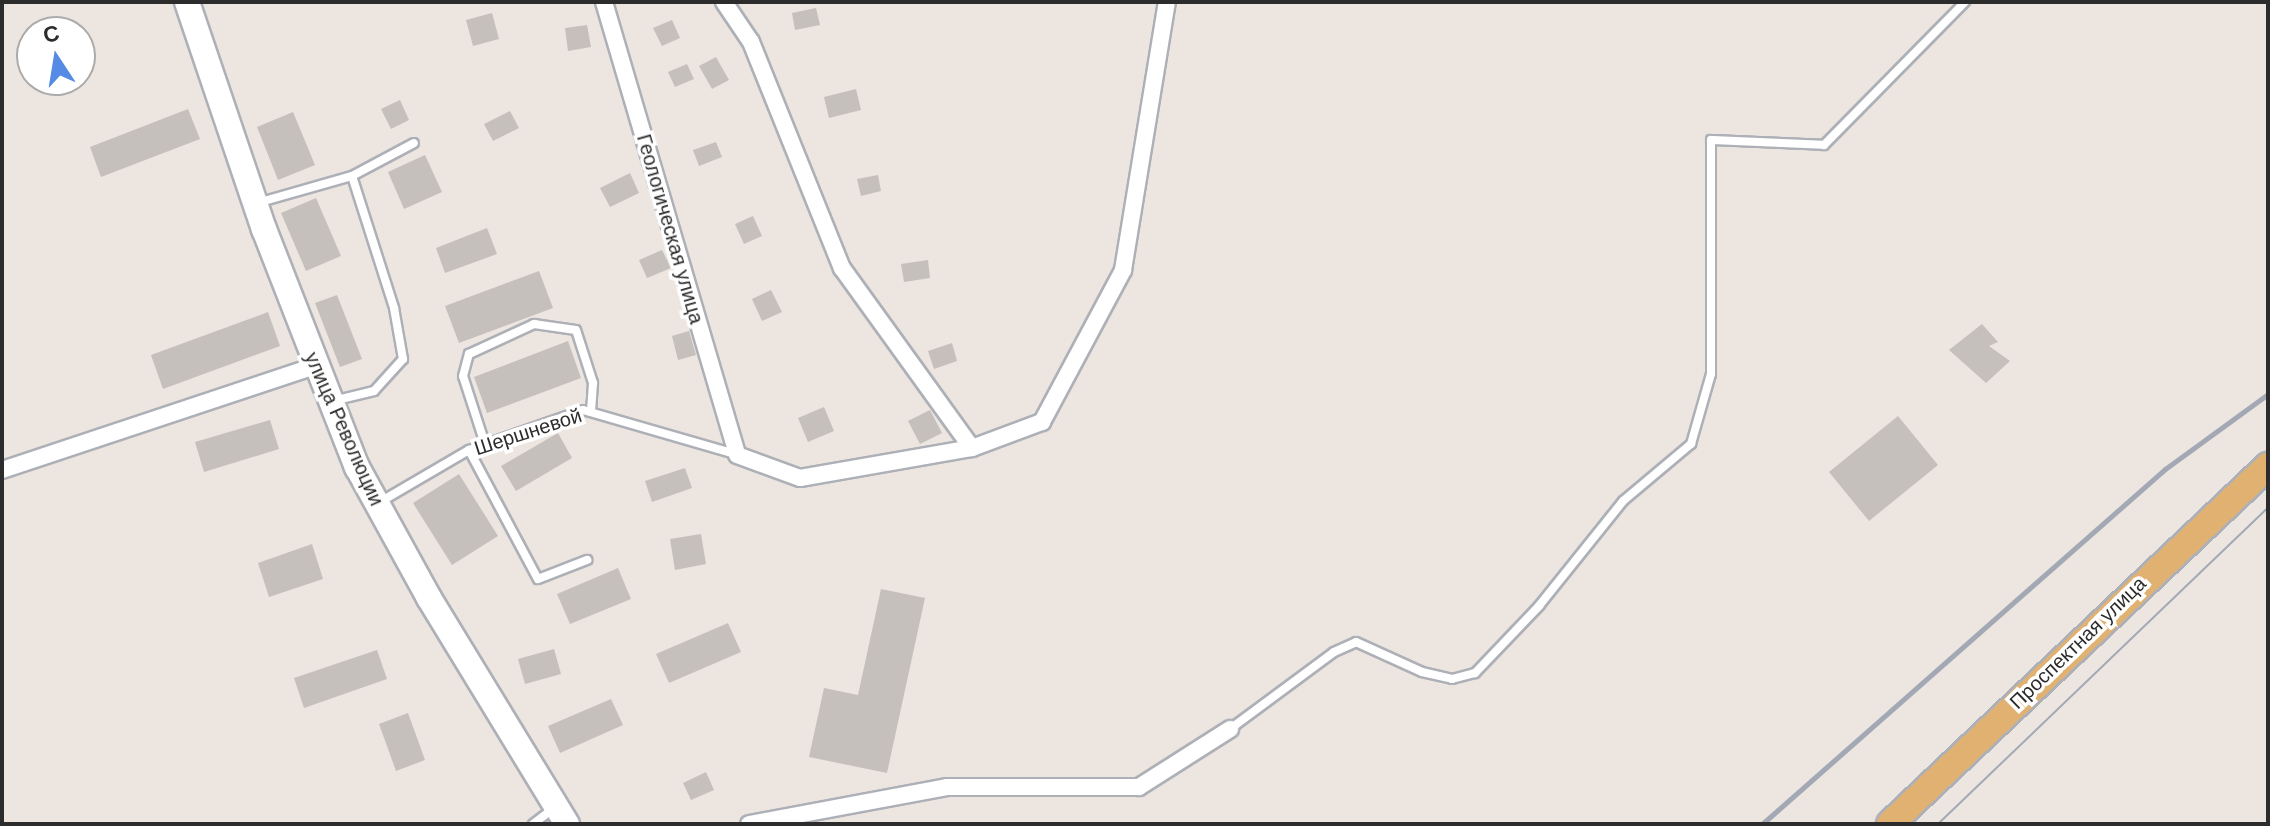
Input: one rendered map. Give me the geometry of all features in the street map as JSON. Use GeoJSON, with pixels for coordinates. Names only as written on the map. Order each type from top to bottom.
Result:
{"type":"FeatureCollection","features":[{"type":"Feature","properties":{"kind":"main road","name":"Проспектная улица"},"geometry":{"type":"LineString","coordinates":[[1890,824],[2268,466]]}},
{"type":"Feature","properties":{"kind":"street","name":"улица Революции"},"geometry":{"type":"LineString","coordinates":[[187,2],[255,204],[328,402],[376,505],[562,815]]}},
{"type":"Feature","properties":{"kind":"street","name":"Геологическая улица"},"geometry":{"type":"LineString","coordinates":[[604,2],[737,455]]}},
{"type":"Feature","properties":{"kind":"street"},"geometry":{"type":"LineString","coordinates":[[724,2],[751,42],[842,268],[972,448]]}},
{"type":"Feature","properties":{"kind":"street"},"geometry":{"type":"LineString","coordinates":[[737,455],[800,478],[972,448],[1042,422],[1123,270],[1167,2]]}},
{"type":"Feature","properties":{"kind":"street"},"geometry":{"type":"LineString","coordinates":[[2,470],[315,366]]}},
{"type":"Feature","properties":{"kind":"street"},"geometry":{"type":"LineString","coordinates":[[749,824],[947,787],[1139,787],[1230,729]]}},
{"type":"Feature","properties":{"kind":"lane"},"geometry":{"type":"LineString","coordinates":[[1230,729],[1334,652],[1356,642],[1422,672],[1452,679],[1475,673],[1539,606],[1623,501],[1691,444],[1711,374],[1711,140],[1824,145],[1965,2]]}},
{"type":"Feature","properties":{"kind":"lane"},"geometry":{"type":"LineString","coordinates":[[255,204],[352,176],[414,143]]}},
{"type":"Feature","properties":{"kind":"lane"},"geometry":{"type":"LineString","coordinates":[[328,402],[374,391],[403,359],[394,308],[352,176]]}},
{"type":"Feature","properties":{"kind":"lane"},"geometry":{"type":"LineString","coordinates":[[485,444],[463,376],[469,354],[534,324],[576,330],[593,383],[591,412]]}},
{"type":"Feature","properties":{"kind":"lane","name":"Шершневой"},"geometry":{"type":"LineString","coordinates":[[376,505],[469,450],[583,410],[737,455]]}},
{"type":"Feature","properties":{"kind":"lane"},"geometry":{"type":"LineString","coordinates":[[469,450],[538,579],[587,560]]}},
{"type":"Feature","properties":{"kind":"lane"},"geometry":{"type":"LineString","coordinates":[[533,824],[562,815]]}},
{"type":"Feature","properties":{"kind":"building"},"geometry":{"type":"Polygon","coordinates":[[[816,8],[820,25],[795,30],[792,13],[816,8]]]}},
{"type":"Feature","properties":{"kind":"building"},"geometry":{"type":"Polygon","coordinates":[[[492,13],[499,39],[473,46],[466,20],[492,13]]]}},
{"type":"Feature","properties":{"kind":"building"},"geometry":{"type":"Polygon","coordinates":[[[672,20],[680,38],[662,46],[653,28],[672,20]]]}},
{"type":"Feature","properties":{"kind":"building"},"geometry":{"type":"Polygon","coordinates":[[[587,25],[591,47],[568,51],[565,28],[587,25]]]}},
{"type":"Feature","properties":{"kind":"building"},"geometry":{"type":"Polygon","coordinates":[[[716,57],[729,80],[712,89],[699,66],[716,57]]]}},
{"type":"Feature","properties":{"kind":"building"},"geometry":{"type":"Polygon","coordinates":[[[687,64],[694,79],[675,87],[668,72],[687,64]]]}},
{"type":"Feature","properties":{"kind":"building"},"geometry":{"type":"Polygon","coordinates":[[[856,89],[861,110],[829,118],[824,97],[856,89]]]}},
{"type":"Feature","properties":{"kind":"building"},"geometry":{"type":"Polygon","coordinates":[[[400,100],[409,120],[391,129],[381,109],[400,100]]]}},
{"type":"Feature","properties":{"kind":"building"},"geometry":{"type":"Polygon","coordinates":[[[188,109],[200,139],[101,177],[90,147],[188,109]]]}},
{"type":"Feature","properties":{"kind":"building"},"geometry":{"type":"Polygon","coordinates":[[[510,111],[519,128],[493,141],[484,124],[510,111]]]}},
{"type":"Feature","properties":{"kind":"building"},"geometry":{"type":"Polygon","coordinates":[[[293,112],[315,165],[278,180],[257,127],[293,112]]]}},
{"type":"Feature","properties":{"kind":"building"},"geometry":{"type":"Polygon","coordinates":[[[716,142],[722,157],[699,166],[693,150],[716,142]]]}},
{"type":"Feature","properties":{"kind":"building"},"geometry":{"type":"Polygon","coordinates":[[[425,155],[442,192],[404,209],[388,172],[425,155]]]}},
{"type":"Feature","properties":{"kind":"building"},"geometry":{"type":"Polygon","coordinates":[[[630,173],[639,193],[610,207],[600,188],[630,173]]]}},
{"type":"Feature","properties":{"kind":"building"},"geometry":{"type":"Polygon","coordinates":[[[878,175],[881,191],[861,196],[857,179],[878,175]]]}},
{"type":"Feature","properties":{"kind":"building"},"geometry":{"type":"Polygon","coordinates":[[[316,198],[341,256],[306,271],[281,213],[316,198]]]}},
{"type":"Feature","properties":{"kind":"building"},"geometry":{"type":"Polygon","coordinates":[[[753,216],[762,236],[744,244],[735,224],[753,216]]]}},
{"type":"Feature","properties":{"kind":"building"},"geometry":{"type":"Polygon","coordinates":[[[487,228],[497,254],[445,273],[436,248],[487,228]]]}},
{"type":"Feature","properties":{"kind":"building"},"geometry":{"type":"Polygon","coordinates":[[[662,250],[671,268],[647,278],[639,260],[662,250]]]}},
{"type":"Feature","properties":{"kind":"building"},"geometry":{"type":"Polygon","coordinates":[[[928,260],[930,278],[904,282],[901,264],[928,260]]]}},
{"type":"Feature","properties":{"kind":"building"},"geometry":{"type":"Polygon","coordinates":[[[539,271],[553,308],[459,343],[445,306],[539,271]]]}},
{"type":"Feature","properties":{"kind":"building"},"geometry":{"type":"Polygon","coordinates":[[[771,290],[782,312],[762,321],[752,299],[771,290]]]}},
{"type":"Feature","properties":{"kind":"building"},"geometry":{"type":"Polygon","coordinates":[[[337,295],[362,359],[340,367],[315,303],[337,295]]]}},
{"type":"Feature","properties":{"kind":"building"},"geometry":{"type":"Polygon","coordinates":[[[268,312],[280,346],[163,389],[151,355],[268,312]]]}},
{"type":"Feature","properties":{"kind":"building"},"geometry":{"type":"Polygon","coordinates":[[[1982,324],[1998,342],[1989,346],[2010,361],[1986,383],[1949,350],[1982,324]]]}},
{"type":"Feature","properties":{"kind":"building"},"geometry":{"type":"Polygon","coordinates":[[[689,331],[696,355],[678,360],[672,336],[689,331]]]}},
{"type":"Feature","properties":{"kind":"building"},"geometry":{"type":"Polygon","coordinates":[[[568,341],[581,378],[487,413],[474,377],[568,341]]]}},
{"type":"Feature","properties":{"kind":"building"},"geometry":{"type":"Polygon","coordinates":[[[952,343],[957,361],[934,369],[928,351],[952,343]]]}},
{"type":"Feature","properties":{"kind":"building"},"geometry":{"type":"Polygon","coordinates":[[[824,407],[834,431],[808,442],[798,418],[824,407]]]}},
{"type":"Feature","properties":{"kind":"building"},"geometry":{"type":"Polygon","coordinates":[[[930,410],[942,433],[920,444],[908,421],[930,410]]]}},
{"type":"Feature","properties":{"kind":"building"},"geometry":{"type":"Polygon","coordinates":[[[1898,416],[1938,465],[1869,521],[1829,472],[1898,416]]]}},
{"type":"Feature","properties":{"kind":"building"},"geometry":{"type":"Polygon","coordinates":[[[270,420],[279,449],[204,472],[195,442],[270,420]]]}},
{"type":"Feature","properties":{"kind":"building"},"geometry":{"type":"Polygon","coordinates":[[[558,433],[572,458],[516,491],[501,466],[558,433]]]}},
{"type":"Feature","properties":{"kind":"building"},"geometry":{"type":"Polygon","coordinates":[[[685,468],[692,488],[652,502],[645,481],[685,468]]]}},
{"type":"Feature","properties":{"kind":"building"},"geometry":{"type":"Polygon","coordinates":[[[459,474],[498,536],[452,565],[413,503],[459,474]]]}},
{"type":"Feature","properties":{"kind":"building"},"geometry":{"type":"Polygon","coordinates":[[[701,534],[706,564],[675,570],[670,539],[701,534]]]}},
{"type":"Feature","properties":{"kind":"building"},"geometry":{"type":"Polygon","coordinates":[[[312,544],[323,579],[269,597],[258,563],[312,544]]]}},
{"type":"Feature","properties":{"kind":"building"},"geometry":{"type":"Polygon","coordinates":[[[618,568],[631,599],[570,624],[557,594],[618,568]]]}},
{"type":"Feature","properties":{"kind":"building"},"geometry":{"type":"Polygon","coordinates":[[[881,589],[925,598],[887,773],[809,757],[824,688],[858,695],[881,589]]]}},
{"type":"Feature","properties":{"kind":"building"},"geometry":{"type":"Polygon","coordinates":[[[728,623],[741,652],[669,683],[656,654],[728,623]]]}},
{"type":"Feature","properties":{"kind":"building"},"geometry":{"type":"Polygon","coordinates":[[[554,649],[561,674],[525,684],[518,659],[554,649]]]}},
{"type":"Feature","properties":{"kind":"building"},"geometry":{"type":"Polygon","coordinates":[[[377,650],[387,679],[304,708],[294,678],[377,650]]]}},
{"type":"Feature","properties":{"kind":"building"},"geometry":{"type":"Polygon","coordinates":[[[611,699],[623,725],[560,753],[548,726],[611,699]]]}},
{"type":"Feature","properties":{"kind":"building"},"geometry":{"type":"Polygon","coordinates":[[[408,713],[425,760],[396,771],[379,724],[408,713]]]}},
{"type":"Feature","properties":{"kind":"building"},"geometry":{"type":"Polygon","coordinates":[[[706,772],[714,790],[691,800],[683,783],[706,772]]]}},
{"type":"Feature","properties":{"kind":"tram line"},"geometry":{"type":"LineString","coordinates":[[1938,824],[2268,508]]}},
{"type":"Feature","properties":{"kind":"railway"},"geometry":{"type":"LineString","coordinates":[[1762,824],[2165,469],[2268,394]]}}]}
